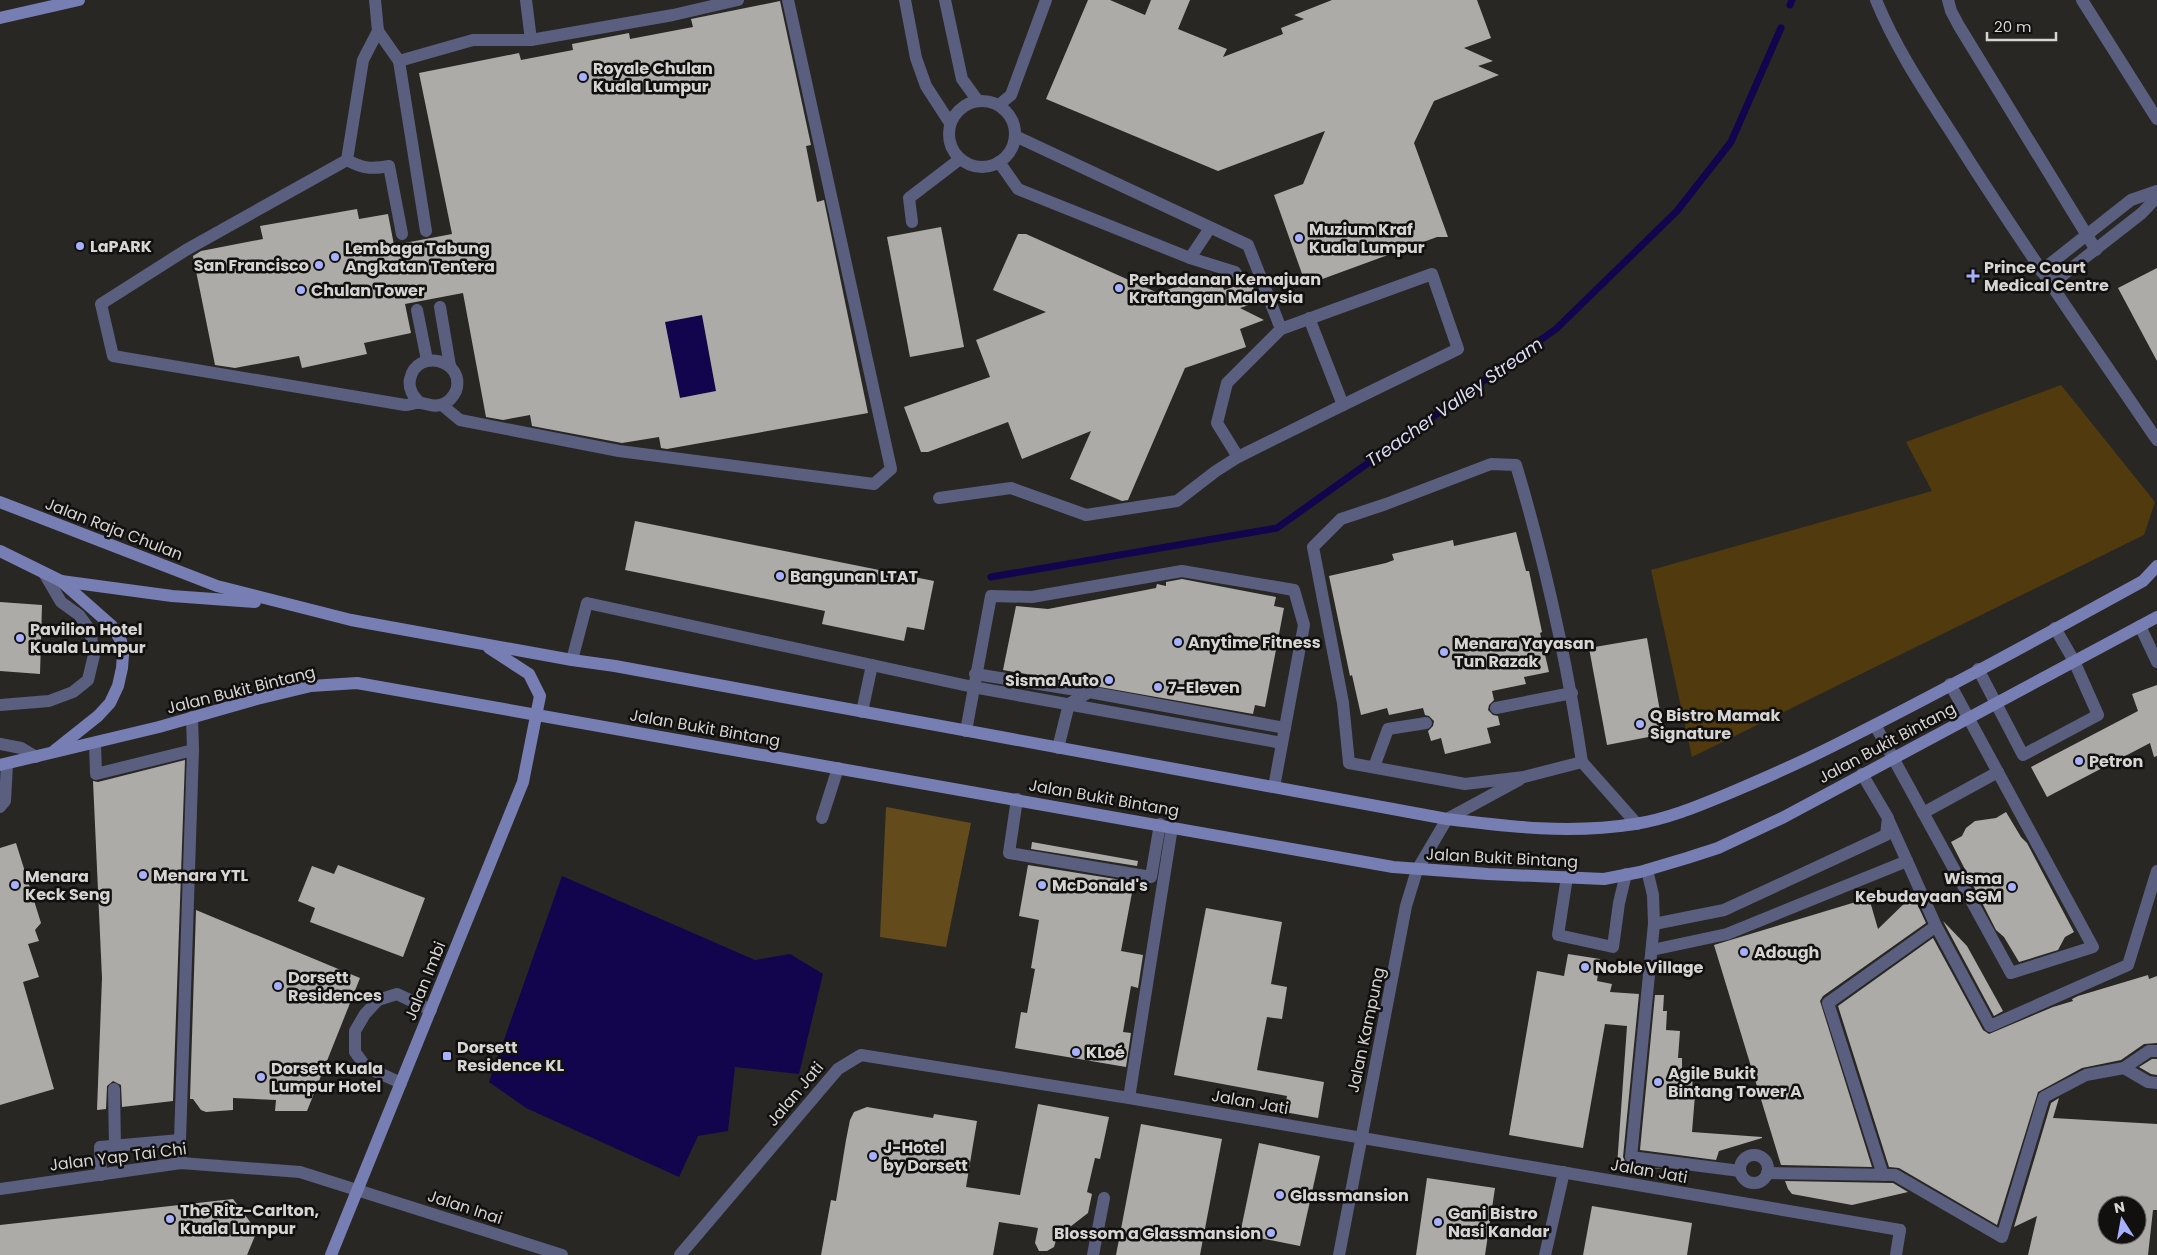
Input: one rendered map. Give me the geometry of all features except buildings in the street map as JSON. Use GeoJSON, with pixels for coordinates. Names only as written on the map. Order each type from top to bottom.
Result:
{"type":"FeatureCollection","features":[{"type":"Feature","properties":{"kind":"main road"},"geometry":{"type":"LineString","coordinates":[[0,18],[79,0]]}},
{"type":"Feature","properties":{"kind":"main road","name":"Jalan Raja Chulan"},"geometry":{"type":"LineString","coordinates":[[0,502],[217,586]]}},
{"type":"Feature","properties":{"kind":"main road"},"geometry":{"type":"LineString","coordinates":[[0,551],[61,581],[112,626],[121,641],[123,655],[118,686],[110,704],[98,716],[50,754]]}},
{"type":"Feature","properties":{"kind":"main road","name":"Jalan Bukit Bintang"},"geometry":{"type":"LineString","coordinates":[[217,586],[351,620],[615,666],[1447,819],[1525,829],[1567,830],[1637,824],[1685,812],[1787,769],[1875,725],[2143,581],[2157,566]]}},
{"type":"Feature","properties":{"kind":"main road"},"geometry":{"type":"LineString","coordinates":[[2143,581],[2157,576]]}},
{"type":"Feature","properties":{"kind":"main road"},"geometry":{"type":"LineString","coordinates":[[61,581],[172,596],[287,604]]}},
{"type":"Feature","properties":{"kind":"main road","name":"Jalan Bukit Bintang"},"geometry":{"type":"LineString","coordinates":[[3,764],[95,743],[311,686],[357,684],[1418,870],[1604,879],[1647,870],[1718,848],[1784,817],[2157,616]]}},
{"type":"Feature","properties":{"kind":"main road","name":"Jalan Imbi"},"geometry":{"type":"LineString","coordinates":[[332,1255],[523,782],[540,696],[529,674],[483,644]]}},
{"type":"Feature","properties":{"kind":"street"},"geometry":{"type":"LineString","coordinates":[[375,0],[378,31],[399,61],[426,231]]}},
{"type":"Feature","properties":{"kind":"street"},"geometry":{"type":"LineString","coordinates":[[526,0],[531,40]]}},
{"type":"Feature","properties":{"kind":"street"},"geometry":{"type":"LineString","coordinates":[[399,61],[474,40],[531,40],[673,15],[738,0]]}},
{"type":"Feature","properties":{"kind":"street"},"geometry":{"type":"LineString","coordinates":[[442,405],[460,420],[619,451],[874,484],[891,469],[788,0]]}},
{"type":"Feature","properties":{"kind":"street"},"geometry":{"type":"LineString","coordinates":[[905,0],[916,58],[926,86],[950,123]]}},
{"type":"Feature","properties":{"kind":"street"},"geometry":{"type":"LineString","coordinates":[[945,0],[962,79],[978,101]]}},
{"type":"Feature","properties":{"kind":"street"},"geometry":{"type":"LineString","coordinates":[[998,105],[1011,95],[1046,0]]}},
{"type":"Feature","properties":{"kind":"street"},"geometry":{"type":"LineString","coordinates":[[1876,0],[1887,27],[1916,76],[2050,285],[2153,426],[2157,440]]}},
{"type":"Feature","properties":{"kind":"street"},"geometry":{"type":"LineString","coordinates":[[1948,0],[1951,11],[1959,26],[2096,250]]}},
{"type":"Feature","properties":{"kind":"street"},"geometry":{"type":"LineString","coordinates":[[2082,0],[2157,119]]}},
{"type":"Feature","properties":{"kind":"street"},"geometry":{"type":"LineString","coordinates":[[347,160],[363,60],[378,31]]}},
{"type":"Feature","properties":{"kind":"street"},"geometry":{"type":"LineString","coordinates":[[978,101],[998,105],[1010,118],[1015,136],[1010,151],[999,162],[986,167],[972,166],[960,159],[952,148],[948,136],[950,123],[961,108],[978,101]]}},
{"type":"Feature","properties":{"kind":"street"},"geometry":{"type":"LineString","coordinates":[[1015,136],[1248,245],[1280,328]]}},
{"type":"Feature","properties":{"kind":"street"},"geometry":{"type":"LineString","coordinates":[[912,222],[909,198],[960,159]]}},
{"type":"Feature","properties":{"kind":"street"},"geometry":{"type":"LineString","coordinates":[[347,160],[360,168],[370,169],[389,166],[402,234]]}},
{"type":"Feature","properties":{"kind":"street"},"geometry":{"type":"LineString","coordinates":[[347,160],[186,250],[101,304],[113,356],[406,406],[420,403],[435,407],[448,401],[457,388],[455,372],[450,366],[435,360],[427,360],[414,370],[410,384],[415,398],[420,403]]}},
{"type":"Feature","properties":{"kind":"street"},"geometry":{"type":"LineString","coordinates":[[999,162],[1018,189],[1190,258],[1235,272],[1240,279]]}},
{"type":"Feature","properties":{"kind":"street"},"geometry":{"type":"LineString","coordinates":[[2041,271],[2085,234],[2132,200],[2157,191]]}},
{"type":"Feature","properties":{"kind":"street"},"geometry":{"type":"LineString","coordinates":[[2050,285],[2142,213],[2157,198]]}},
{"type":"Feature","properties":{"kind":"street"},"geometry":{"type":"LineString","coordinates":[[1190,258],[1210,228]]}},
{"type":"Feature","properties":{"kind":"street"},"geometry":{"type":"LineString","coordinates":[[939,498],[1011,488],[1086,515],[1177,501],[1238,457],[1458,349],[1432,274],[1280,328],[1227,383],[1217,424],[1238,457]]}},
{"type":"Feature","properties":{"kind":"street"},"geometry":{"type":"LineString","coordinates":[[440,307],[450,366]]}},
{"type":"Feature","properties":{"kind":"street"},"geometry":{"type":"LineString","coordinates":[[417,310],[427,360]]}},
{"type":"Feature","properties":{"kind":"street"},"geometry":{"type":"LineString","coordinates":[[1309,318],[1343,405]]}},
{"type":"Feature","properties":{"kind":"street"},"geometry":{"type":"LineString","coordinates":[[1582,762],[1524,777],[1465,784],[1349,763],[1343,703],[1313,547],[1341,519],[1491,464],[1516,465],[1537,535],[1572,693],[1582,762],[1594,778],[1637,824]]}},
{"type":"Feature","properties":{"kind":"street"},"geometry":{"type":"LineString","coordinates":[[966,731],[972,686],[991,596],[1032,597],[1182,571],[1294,590],[1304,625],[1274,787]]}},
{"type":"Feature","properties":{"kind":"street"},"geometry":{"type":"LineString","coordinates":[[0,705],[49,701],[72,692],[88,680],[94,655],[90,630],[79,615],[61,602],[44,573]]}},
{"type":"Feature","properties":{"kind":"street"},"geometry":{"type":"LineString","coordinates":[[572,660],[587,603],[972,686],[1282,743]]}},
{"type":"Feature","properties":{"kind":"street"},"geometry":{"type":"LineString","coordinates":[[2140,626],[2157,662]]}},
{"type":"Feature","properties":{"kind":"street"},"geometry":{"type":"LineString","coordinates":[[1978,669],[2023,755],[2031,751],[2098,715],[2074,662],[2055,628]]}},
{"type":"Feature","properties":{"kind":"street"},"geometry":{"type":"LineString","coordinates":[[862,712],[872,665]]}},
{"type":"Feature","properties":{"kind":"street"},"geometry":{"type":"LineString","coordinates":[[975,674],[1089,692],[1285,728]]}},
{"type":"Feature","properties":{"kind":"street"},"geometry":{"type":"LineString","coordinates":[[1875,725],[2011,973],[2093,946],[1950,684]]}},
{"type":"Feature","properties":{"kind":"street"},"geometry":{"type":"LineString","coordinates":[[1058,748],[1069,704],[1089,692]]}},
{"type":"Feature","properties":{"kind":"street"},"geometry":{"type":"LineString","coordinates":[[1496,708],[1572,693]]}},
{"type":"Feature","properties":{"kind":"street"},"geometry":{"type":"LineString","coordinates":[[181,1163],[180,1140],[193,750],[192,717]]}},
{"type":"Feature","properties":{"kind":"street"},"geometry":{"type":"LineString","coordinates":[[1374,768],[1388,729],[1426,723]]}},
{"type":"Feature","properties":{"kind":"street"},"geometry":{"type":"LineString","coordinates":[[95,743],[96,774],[193,750]]}},
{"type":"Feature","properties":{"kind":"street"},"geometry":{"type":"LineString","coordinates":[[0,744],[21,748],[36,757]]}},
{"type":"Feature","properties":{"kind":"street"},"geometry":{"type":"LineString","coordinates":[[0,807],[5,801],[3,764]]}},
{"type":"Feature","properties":{"kind":"street"},"geometry":{"type":"LineString","coordinates":[[822,818],[838,768]]}},
{"type":"Feature","properties":{"kind":"street"},"geometry":{"type":"LineString","coordinates":[[1924,813],[1998,772]]}},
{"type":"Feature","properties":{"kind":"street"},"geometry":{"type":"LineString","coordinates":[[1862,774],[1888,818],[1936,926],[1990,1026],[2128,966],[2157,870]]}},
{"type":"Feature","properties":{"kind":"street"},"geometry":{"type":"LineString","coordinates":[[1447,819],[1524,777]]}},
{"type":"Feature","properties":{"kind":"street"},"geometry":{"type":"LineString","coordinates":[[1017,800],[1009,852],[1151,877],[1160,824]]}},
{"type":"Feature","properties":{"kind":"street"},"geometry":{"type":"LineString","coordinates":[[1654,924],[1724,910],[1886,835],[1888,818]]}},
{"type":"Feature","properties":{"kind":"street","name":"Jalan Kampung"},"geometry":{"type":"LineString","coordinates":[[1339,1255],[1360,1138],[1387,1013],[1406,906],[1418,870],[1447,819]]}},
{"type":"Feature","properties":{"kind":"street"},"geometry":{"type":"LineString","coordinates":[[1129,1098],[1172,826]]}},
{"type":"Feature","properties":{"kind":"street"},"geometry":{"type":"LineString","coordinates":[[1652,950],[1727,934],[1907,861]]}},
{"type":"Feature","properties":{"kind":"street"},"geometry":{"type":"LineString","coordinates":[[1647,870],[1654,895],[1654,924],[1631,1157],[1740,1171]]}},
{"type":"Feature","properties":{"kind":"street"},"geometry":{"type":"LineString","coordinates":[[1567,877],[1558,935],[1613,948],[1619,903],[1626,874]]}},
{"type":"Feature","properties":{"kind":"street"},"geometry":{"type":"LineString","coordinates":[[1884,1175],[1828,1003],[1936,926]]}},
{"type":"Feature","properties":{"kind":"street"},"geometry":{"type":"LineString","coordinates":[[401,1083],[366,1067],[355,1052],[355,1031],[378,1000],[397,994],[430,1010]]}},
{"type":"Feature","properties":{"kind":"street"},"geometry":{"type":"LineString","coordinates":[[1767,1173],[1895,1175],[2002,1237],[2044,1097],[2086,1075],[2124,1068],[2153,1051]]}},
{"type":"Feature","properties":{"kind":"street"},"geometry":{"type":"LineString","coordinates":[[2152,1082],[2141,1066],[2153,1051]]}},
{"type":"Feature","properties":{"kind":"street","name":"Jalan Jati"},"geometry":{"type":"LineString","coordinates":[[680,1255],[838,1069],[861,1055],[1129,1098],[1900,1230],[1896,1255]]}},
{"type":"Feature","properties":{"kind":"street"},"geometry":{"type":"LineString","coordinates":[[2124,1068],[2152,1082]]}},
{"type":"Feature","properties":{"kind":"street"},"geometry":{"type":"LineString","coordinates":[[114,1089],[114,1146]]}},
{"type":"Feature","properties":{"kind":"street"},"geometry":{"type":"LineString","coordinates":[[101,1175],[100,1147],[180,1140]]}},
{"type":"Feature","properties":{"kind":"street"},"geometry":{"type":"LineString","coordinates":[[1761,1156],[1767,1164],[1767,1173],[1762,1180],[1752,1183],[1744,1179],[1740,1171],[1741,1162],[1744,1158],[1761,1156]]}},
{"type":"Feature","properties":{"kind":"street","name":"Jalan Yap Tai Chi"},"geometry":{"type":"LineString","coordinates":[[0,1189],[181,1163],[300,1172],[358,1190]]}},
{"type":"Feature","properties":{"kind":"street"},"geometry":{"type":"LineString","coordinates":[[1545,1255],[1564,1172]]}},
{"type":"Feature","properties":{"kind":"street","name":"Jalan Inai"},"geometry":{"type":"LineString","coordinates":[[358,1190],[562,1255]]}},
{"type":"Feature","properties":{"kind":"street"},"geometry":{"type":"LineString","coordinates":[[1093,1255],[1104,1198]]}},
{"type":"Feature","properties":{"kind":"shaded area"},"geometry":{"type":"Polygon","coordinates":[[[702,315],[716,391],[642,405],[675,373],[665,322],[702,315]]]}},
{"type":"Feature","properties":{"kind":"shaded area"},"geometry":{"type":"Polygon","coordinates":[[[2061,385],[2155,502],[2144,535],[1692,757],[1651,570],[1932,491],[1906,442],[2061,385]]]}},
{"type":"Feature","properties":{"kind":"shaded area"},"geometry":{"type":"Polygon","coordinates":[[[886,807],[971,823],[946,947],[880,937],[886,807]]]}},
{"type":"Feature","properties":{"kind":"shaded area"},"geometry":{"type":"Polygon","coordinates":[[[562,876],[755,960],[790,954],[823,974],[799,1074],[735,1067],[728,1131],[698,1136],[679,1177],[526,1108],[489,1082],[562,876]]]}},
{"type":"Feature","properties":{"kind":"waterway","name":"Treacher Valley Stream"},"geometry":{"type":"LineString","coordinates":[[1790,5],[1792,0]]}},
{"type":"Feature","properties":{"kind":"waterway","name":"Treacher Valley Stream"},"geometry":{"type":"LineString","coordinates":[[991,577],[1277,528],[1556,329],[1677,211],[1731,142],[1781,28]]}},
{"type":"Feature","properties":{"kind":"place","name":"Royale Chulan Kuala Lumpur"},"geometry":{"type":"Point","coordinates":[583,77]}},
{"type":"Feature","properties":{"kind":"place","name":"Muzium Kraf Kuala Lumpur"},"geometry":{"type":"Point","coordinates":[1299,238]}},
{"type":"Feature","properties":{"kind":"place","name":"LaPARK"},"geometry":{"type":"Point","coordinates":[80,246]}},
{"type":"Feature","properties":{"kind":"place","name":"Lembaga Tabung Angkatan Tentera"},"geometry":{"type":"Point","coordinates":[335,257]}},
{"type":"Feature","properties":{"kind":"place","name":"San Francisco"},"geometry":{"type":"Point","coordinates":[319,265]}},
{"type":"Feature","properties":{"kind":"place","name":"Prince Court Medical Centre"},"geometry":{"type":"Point","coordinates":[1973,276]}},
{"type":"Feature","properties":{"kind":"place","name":"Perbadanan Kemajuan Kraftangan Malaysia"},"geometry":{"type":"Point","coordinates":[1119,288]}},
{"type":"Feature","properties":{"kind":"place","name":"Chulan Tower"},"geometry":{"type":"Point","coordinates":[301,290]}},
{"type":"Feature","properties":{"kind":"place","name":"Bangunan LTAT"},"geometry":{"type":"Point","coordinates":[780,576]}},
{"type":"Feature","properties":{"kind":"place","name":"Pavilion Hotel Kuala Lumpur"},"geometry":{"type":"Point","coordinates":[20,638]}},
{"type":"Feature","properties":{"kind":"place","name":"Anytime Fitness"},"geometry":{"type":"Point","coordinates":[1178,642]}},
{"type":"Feature","properties":{"kind":"place","name":"Menara Yayasan Tun Razak"},"geometry":{"type":"Point","coordinates":[1444,652]}},
{"type":"Feature","properties":{"kind":"place","name":"Sisma Auto"},"geometry":{"type":"Point","coordinates":[1109,680]}},
{"type":"Feature","properties":{"kind":"place","name":"7-Eleven"},"geometry":{"type":"Point","coordinates":[1158,687]}},
{"type":"Feature","properties":{"kind":"place","name":"Q Bistro Mamak Signature"},"geometry":{"type":"Point","coordinates":[1640,724]}},
{"type":"Feature","properties":{"kind":"place","name":"Petron"},"geometry":{"type":"Point","coordinates":[2079,761]}},
{"type":"Feature","properties":{"kind":"place","name":"Menara YTL"},"geometry":{"type":"Point","coordinates":[143,875]}},
{"type":"Feature","properties":{"kind":"place","name":"Menara Keck Seng"},"geometry":{"type":"Point","coordinates":[15,885]}},
{"type":"Feature","properties":{"kind":"place","name":"McDonald's"},"geometry":{"type":"Point","coordinates":[1042,885]}},
{"type":"Feature","properties":{"kind":"place","name":"Wisma Kebudayaan SGM"},"geometry":{"type":"Point","coordinates":[2012,887]}},
{"type":"Feature","properties":{"kind":"place","name":"Adough"},"geometry":{"type":"Point","coordinates":[1744,952]}},
{"type":"Feature","properties":{"kind":"place","name":"Noble Village"},"geometry":{"type":"Point","coordinates":[1585,967]}},
{"type":"Feature","properties":{"kind":"place","name":"Dorsett Residences"},"geometry":{"type":"Point","coordinates":[278,986]}},
{"type":"Feature","properties":{"kind":"place","name":"KLoé"},"geometry":{"type":"Point","coordinates":[1076,1052]}},
{"type":"Feature","properties":{"kind":"place","name":"Dorsett Residence KL"},"geometry":{"type":"Point","coordinates":[447,1056]}},
{"type":"Feature","properties":{"kind":"place","name":"Dorsett Kuala Lumpur Hotel"},"geometry":{"type":"Point","coordinates":[261,1077]}},
{"type":"Feature","properties":{"kind":"place","name":"Agile Bukit Bintang Tower A"},"geometry":{"type":"Point","coordinates":[1658,1082]}},
{"type":"Feature","properties":{"kind":"place","name":"J-Hotel by Dorsett"},"geometry":{"type":"Point","coordinates":[873,1156]}},
{"type":"Feature","properties":{"kind":"place","name":"Glassmansion"},"geometry":{"type":"Point","coordinates":[1280,1195]}},
{"type":"Feature","properties":{"kind":"place","name":"The Ritz-Carlton, Kuala Lumpur"},"geometry":{"type":"Point","coordinates":[170,1219]}},
{"type":"Feature","properties":{"kind":"place","name":"Gani Bistro Nasi Kandar"},"geometry":{"type":"Point","coordinates":[1438,1222]}},
{"type":"Feature","properties":{"kind":"place","name":"Blossom a Glassmansion"},"geometry":{"type":"Point","coordinates":[1271,1233]}}]}
